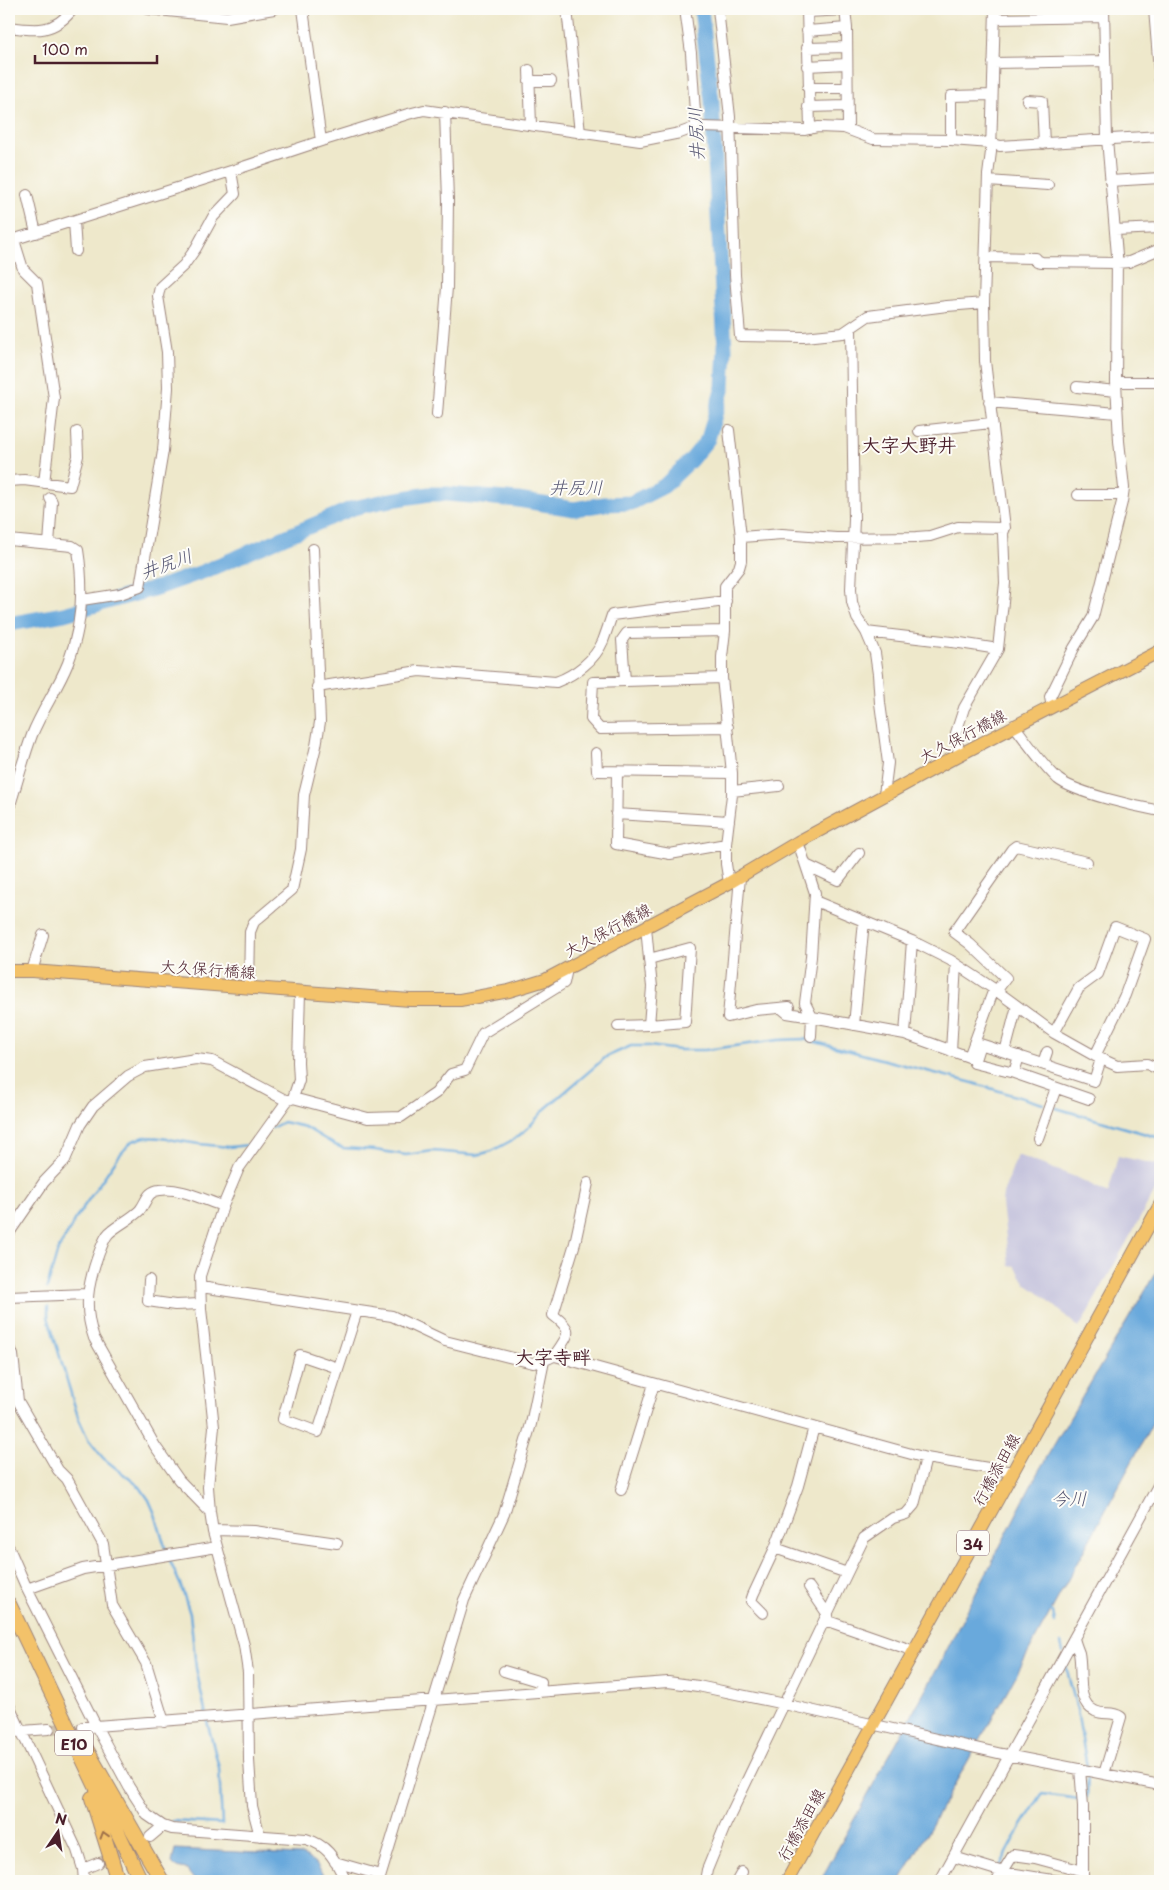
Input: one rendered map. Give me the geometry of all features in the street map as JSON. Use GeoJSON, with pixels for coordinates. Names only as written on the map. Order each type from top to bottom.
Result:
{"type":"FeatureCollection","features":[{"type":"Feature","properties":{"kind":"highway","name":"E10"},"geometry":{"type":"LineString","coordinates":[[9,1605],[141,1881]]}},
{"type":"Feature","properties":{"kind":"highway"},"geometry":{"type":"LineString","coordinates":[[9,1605],[27,1657],[76,1756],[93,1801],[118,1881]]}},
{"type":"Feature","properties":{"kind":"highway"},"geometry":{"type":"LineString","coordinates":[[33,1658],[162,1881]]}},
{"type":"Feature","properties":{"kind":"main road","name":"大久保行橋線"},"geometry":{"type":"LineString","coordinates":[[9,971],[32,971],[410,1000],[460,1000],[509,991],[546,980],[735,880],[798,842],[884,795],[1160,651]]}},
{"type":"Feature","properties":{"kind":"main road","name":"行橋添田線"},"geometry":{"type":"LineString","coordinates":[[787,1881],[877,1725],[914,1651],[1160,1205]]}},
{"type":"Feature","properties":{"kind":"street"},"geometry":{"type":"LineString","coordinates":[[9,27],[26,29],[51,28],[66,18],[73,9]]}},
{"type":"Feature","properties":{"kind":"street"},"geometry":{"type":"LineString","coordinates":[[148,9],[227,17],[274,9]]}},
{"type":"Feature","properties":{"kind":"street"},"geometry":{"type":"LineString","coordinates":[[302,9],[321,140]]}},
{"type":"Feature","properties":{"kind":"street"},"geometry":{"type":"LineString","coordinates":[[567,9],[580,132]]}},
{"type":"Feature","properties":{"kind":"street"},"geometry":{"type":"LineString","coordinates":[[685,9],[699,127]]}},
{"type":"Feature","properties":{"kind":"street"},"geometry":{"type":"LineString","coordinates":[[718,9],[728,128],[740,336],[804,337],[842,333],[851,329],[860,320],[868,316],[984,303]]}},
{"type":"Feature","properties":{"kind":"street"},"geometry":{"type":"LineString","coordinates":[[810,129],[807,10],[845,9],[847,28],[848,129]]}},
{"type":"Feature","properties":{"kind":"street"},"geometry":{"type":"LineString","coordinates":[[1154,9],[1160,83]]}},
{"type":"Feature","properties":{"kind":"street"},"geometry":{"type":"LineString","coordinates":[[959,755],[956,733],[964,708],[998,649],[1005,583],[1003,532],[1005,528],[985,361],[984,303],[995,14],[1104,13],[1107,139],[1117,263],[1116,387],[1123,495],[1093,618],[1074,648],[1050,697],[1052,707]]}},
{"type":"Feature","properties":{"kind":"street"},"geometry":{"type":"LineString","coordinates":[[807,31],[847,28]]}},
{"type":"Feature","properties":{"kind":"street"},"geometry":{"type":"LineString","coordinates":[[807,48],[847,47]]}},
{"type":"Feature","properties":{"kind":"street"},"geometry":{"type":"LineString","coordinates":[[993,63],[1105,61]]}},
{"type":"Feature","properties":{"kind":"street"},"geometry":{"type":"LineString","coordinates":[[807,66],[847,64]]}},
{"type":"Feature","properties":{"kind":"street"},"geometry":{"type":"LineString","coordinates":[[529,70],[531,125]]}},
{"type":"Feature","properties":{"kind":"street"},"geometry":{"type":"LineString","coordinates":[[529,81],[551,81]]}},
{"type":"Feature","properties":{"kind":"street"},"geometry":{"type":"LineString","coordinates":[[808,88],[847,88]]}},
{"type":"Feature","properties":{"kind":"street"},"geometry":{"type":"LineString","coordinates":[[951,140],[951,96],[992,96]]}},
{"type":"Feature","properties":{"kind":"street"},"geometry":{"type":"LineString","coordinates":[[1027,100],[1042,101],[1044,144]]}},
{"type":"Feature","properties":{"kind":"street"},"geometry":{"type":"LineString","coordinates":[[808,107],[848,106]]}},
{"type":"Feature","properties":{"kind":"street"},"geometry":{"type":"LineString","coordinates":[[44,482],[54,398],[37,283],[23,269],[12,240],[231,171],[321,140],[424,110],[640,141],[699,127],[810,129],[818,127],[848,129],[873,139],[951,140],[991,143],[1000,146],[1160,136]]}},
{"type":"Feature","properties":{"kind":"street"},"geometry":{"type":"LineString","coordinates":[[437,414],[447,287],[448,200],[445,112]]}},
{"type":"Feature","properties":{"kind":"street"},"geometry":{"type":"LineString","coordinates":[[82,601],[120,594],[140,587],[163,451],[168,388],[167,352],[158,296],[160,286],[184,265],[213,217],[235,194],[231,171]]}},
{"type":"Feature","properties":{"kind":"street"},"geometry":{"type":"LineString","coordinates":[[1110,181],[1160,178]]}},
{"type":"Feature","properties":{"kind":"street"},"geometry":{"type":"LineString","coordinates":[[988,181],[1048,184]]}},
{"type":"Feature","properties":{"kind":"street"},"geometry":{"type":"LineString","coordinates":[[27,195],[36,233]]}},
{"type":"Feature","properties":{"kind":"street"},"geometry":{"type":"LineString","coordinates":[[74,220],[76,252]]}},
{"type":"Feature","properties":{"kind":"street"},"geometry":{"type":"LineString","coordinates":[[1115,230],[1160,228]]}},
{"type":"Feature","properties":{"kind":"street"},"geometry":{"type":"LineString","coordinates":[[986,257],[1035,258],[1037,261],[1042,262],[1117,263],[1128,262],[1160,249]]}},
{"type":"Feature","properties":{"kind":"street"},"geometry":{"type":"LineString","coordinates":[[851,329],[854,440],[854,538],[851,588],[852,602],[857,618],[875,652],[888,763],[884,795]]}},
{"type":"Feature","properties":{"kind":"street"},"geometry":{"type":"LineString","coordinates":[[1077,386],[1116,387],[1160,382]]}},
{"type":"Feature","properties":{"kind":"street"},"geometry":{"type":"LineString","coordinates":[[989,402],[1117,412]]}},
{"type":"Feature","properties":{"kind":"street"},"geometry":{"type":"LineString","coordinates":[[919,431],[991,423]]}},
{"type":"Feature","properties":{"kind":"street"},"geometry":{"type":"LineString","coordinates":[[729,430],[741,537],[741,561],[739,568],[726,586],[722,678],[732,773],[726,864],[735,880],[728,1017],[756,1010],[784,1007],[787,1013],[904,1034],[969,1057],[996,989],[1006,978],[970,944],[954,932],[1016,846],[1087,862]]}},
{"type":"Feature","properties":{"kind":"street"},"geometry":{"type":"LineString","coordinates":[[9,481],[24,480],[70,486],[78,456],[77,432]]}},
{"type":"Feature","properties":{"kind":"street"},"geometry":{"type":"LineString","coordinates":[[1078,495],[1123,495]]}},
{"type":"Feature","properties":{"kind":"street"},"geometry":{"type":"LineString","coordinates":[[49,544],[52,502],[50,498]]}},
{"type":"Feature","properties":{"kind":"street"},"geometry":{"type":"LineString","coordinates":[[741,537],[782,534],[854,538],[930,536],[958,527],[1005,528]]}},
{"type":"Feature","properties":{"kind":"street"},"geometry":{"type":"LineString","coordinates":[[9,540],[72,546],[78,550],[82,574],[82,601],[77,634],[68,663],[32,734],[9,808]]}},
{"type":"Feature","properties":{"kind":"street"},"geometry":{"type":"LineString","coordinates":[[249,988],[249,948],[254,922],[292,890],[301,849],[304,795],[320,722],[313,549]]}},
{"type":"Feature","properties":{"kind":"street"},"geometry":{"type":"LineString","coordinates":[[318,687],[419,670],[556,682],[568,678],[586,665],[602,643],[612,615],[726,601]]}},
{"type":"Feature","properties":{"kind":"street"},"geometry":{"type":"LineString","coordinates":[[625,681],[622,640],[627,632],[725,631]]}},
{"type":"Feature","properties":{"kind":"street"},"geometry":{"type":"LineString","coordinates":[[866,632],[960,642],[998,649]]}},
{"type":"Feature","properties":{"kind":"street"},"geometry":{"type":"LineString","coordinates":[[722,678],[593,682],[591,719],[600,729],[728,727]]}},
{"type":"Feature","properties":{"kind":"street"},"geometry":{"type":"LineString","coordinates":[[1014,726],[1059,780],[1076,789],[1160,811]]}},
{"type":"Feature","properties":{"kind":"street"},"geometry":{"type":"LineString","coordinates":[[596,753],[597,771],[732,773]]}},
{"type":"Feature","properties":{"kind":"street"},"geometry":{"type":"LineString","coordinates":[[617,772],[616,844],[670,854],[726,844]]}},
{"type":"Feature","properties":{"kind":"street"},"geometry":{"type":"LineString","coordinates":[[732,791],[779,786]]}},
{"type":"Feature","properties":{"kind":"street"},"geometry":{"type":"LineString","coordinates":[[616,814],[729,821]]}},
{"type":"Feature","properties":{"kind":"street"},"geometry":{"type":"LineString","coordinates":[[798,842],[815,893],[811,957],[805,1003],[812,1017],[811,1036]]}},
{"type":"Feature","properties":{"kind":"street"},"geometry":{"type":"LineString","coordinates":[[806,865],[838,880],[859,853]]}},
{"type":"Feature","properties":{"kind":"street"},"geometry":{"type":"LineString","coordinates":[[815,900],[912,941],[956,964],[996,989],[1054,1033],[1098,1057],[1117,1066],[1147,1064],[1160,1070]]}},
{"type":"Feature","properties":{"kind":"street"},"geometry":{"type":"LineString","coordinates":[[854,1025],[864,921]]}},
{"type":"Feature","properties":{"kind":"street"},"geometry":{"type":"LineString","coordinates":[[646,927],[652,987],[649,1025]]}},
{"type":"Feature","properties":{"kind":"street"},"geometry":{"type":"LineString","coordinates":[[1054,1033],[1079,988],[1098,974],[1115,927],[1144,939],[1125,994],[1098,1057],[1094,1081],[980,1044],[974,1063],[1014,1073],[1089,1099]]}},
{"type":"Feature","properties":{"kind":"street"},"geometry":{"type":"LineString","coordinates":[[32,971],[43,935]]}},
{"type":"Feature","properties":{"kind":"street"},"geometry":{"type":"LineString","coordinates":[[904,1034],[912,941]]}},
{"type":"Feature","properties":{"kind":"street"},"geometry":{"type":"LineString","coordinates":[[618,1026],[685,1022],[690,948],[649,958]]}},
{"type":"Feature","properties":{"kind":"street"},"geometry":{"type":"LineString","coordinates":[[951,1051],[956,964]]}},
{"type":"Feature","properties":{"kind":"street"},"geometry":{"type":"LineString","coordinates":[[9,1233],[44,1182],[65,1160],[80,1125],[93,1106],[128,1076],[146,1067],[196,1059],[212,1061],[290,1100],[368,1118],[401,1117],[436,1093],[451,1074],[465,1070],[483,1033],[564,983],[567,969]]}},
{"type":"Feature","properties":{"kind":"street"},"geometry":{"type":"LineString","coordinates":[[260,1836],[252,1806],[249,1760],[248,1672],[244,1645],[217,1547],[210,1512],[208,1487],[214,1427],[201,1304],[200,1276],[223,1206],[239,1168],[290,1100],[299,1080],[300,992]]}},
{"type":"Feature","properties":{"kind":"street"},"geometry":{"type":"LineString","coordinates":[[1005,1052],[1017,1006]]}},
{"type":"Feature","properties":{"kind":"street"},"geometry":{"type":"LineString","coordinates":[[1043,1064],[1047,1052]]}},
{"type":"Feature","properties":{"kind":"street"},"geometry":{"type":"LineString","coordinates":[[1014,1073],[1019,1056]]}},
{"type":"Feature","properties":{"kind":"street"},"geometry":{"type":"LineString","coordinates":[[1038,1138],[1060,1070]]}},
{"type":"Feature","properties":{"kind":"street"},"geometry":{"type":"LineString","coordinates":[[201,1287],[392,1316],[445,1341],[533,1364],[555,1356],[567,1336],[567,1330],[563,1323],[553,1315],[575,1243],[588,1183]]}},
{"type":"Feature","properties":{"kind":"street"},"geometry":{"type":"LineString","coordinates":[[210,1512],[180,1480],[155,1446],[99,1346],[90,1326],[87,1294],[91,1275],[105,1238],[141,1208],[147,1196],[162,1189],[178,1191],[223,1206]]}},
{"type":"Feature","properties":{"kind":"street"},"geometry":{"type":"LineString","coordinates":[[149,1280],[148,1301],[175,1306],[201,1304]]}},
{"type":"Feature","properties":{"kind":"street"},"geometry":{"type":"LineString","coordinates":[[9,1297],[87,1294]]}},
{"type":"Feature","properties":{"kind":"street"},"geometry":{"type":"LineString","coordinates":[[338,1368],[300,1355],[283,1419],[318,1432],[357,1310]]}},
{"type":"Feature","properties":{"kind":"street"},"geometry":{"type":"LineString","coordinates":[[9,1345],[13,1355],[18,1401],[58,1470],[67,1479],[103,1544],[112,1605],[146,1663],[164,1722]]}},
{"type":"Feature","properties":{"kind":"street"},"geometry":{"type":"LineString","coordinates":[[555,1356],[926,1458],[1013,1472]]}},
{"type":"Feature","properties":{"kind":"street"},"geometry":{"type":"LineString","coordinates":[[335,1862],[379,1878],[464,1600],[504,1514],[531,1424],[544,1361]]}},
{"type":"Feature","properties":{"kind":"street"},"geometry":{"type":"LineString","coordinates":[[621,1490],[654,1384]]}},
{"type":"Feature","properties":{"kind":"street"},"geometry":{"type":"LineString","coordinates":[[763,1612],[751,1601],[752,1595],[775,1548],[798,1486],[814,1427]]}},
{"type":"Feature","properties":{"kind":"street"},"geometry":{"type":"LineString","coordinates":[[705,1881],[707,1870],[725,1826],[864,1538],[893,1518],[906,1514],[914,1505],[926,1458]]}},
{"type":"Feature","properties":{"kind":"street"},"geometry":{"type":"LineString","coordinates":[[940,1881],[1006,1754],[1073,1640],[1160,1482]]}},
{"type":"Feature","properties":{"kind":"street"},"geometry":{"type":"LineString","coordinates":[[213,1530],[254,1530],[337,1543]]}},
{"type":"Feature","properties":{"kind":"street"},"geometry":{"type":"LineString","coordinates":[[27,1589],[83,1569],[217,1547]]}},
{"type":"Feature","properties":{"kind":"street"},"geometry":{"type":"LineString","coordinates":[[9,1548],[27,1589],[96,1726],[147,1815],[172,1830],[306,1839],[318,1842],[328,1850],[346,1881]]}},
{"type":"Feature","properties":{"kind":"street"},"geometry":{"type":"LineString","coordinates":[[775,1548],[847,1573]]}},
{"type":"Feature","properties":{"kind":"street"},"geometry":{"type":"LineString","coordinates":[[809,1587],[826,1617],[914,1651]]}},
{"type":"Feature","properties":{"kind":"street"},"geometry":{"type":"LineString","coordinates":[[1073,1640],[1079,1654],[1083,1694],[1087,1705],[1094,1711],[1102,1714],[1114,1713],[1121,1716],[1104,1774]]}},
{"type":"Feature","properties":{"kind":"street"},"geometry":{"type":"LineString","coordinates":[[504,1671],[541,1682],[540,1692]]}},
{"type":"Feature","properties":{"kind":"street"},"geometry":{"type":"LineString","coordinates":[[84,1726],[164,1722],[668,1682],[698,1686],[784,1704],[1006,1754],[1160,1785]]}},
{"type":"Feature","properties":{"kind":"street"},"geometry":{"type":"LineString","coordinates":[[9,1705],[77,1850],[83,1869],[84,1881]]}},
{"type":"Feature","properties":{"kind":"street"},"geometry":{"type":"LineString","coordinates":[[9,1732],[49,1729]]}},
{"type":"Feature","properties":{"kind":"street"},"geometry":{"type":"LineString","coordinates":[[1000,1877],[1013,1855],[1035,1858],[1083,1876],[1081,1769]]}},
{"type":"Feature","properties":{"kind":"street"},"geometry":{"type":"LineString","coordinates":[[150,1837],[163,1826]]}},
{"type":"Feature","properties":{"kind":"street"},"geometry":{"type":"LineString","coordinates":[[954,1856],[1000,1877],[1059,1881]]}},
{"type":"Feature","properties":{"kind":"street"},"geometry":{"type":"LineString","coordinates":[[83,1869],[98,1863]]}},
{"type":"Feature","properties":{"kind":"street"},"geometry":{"type":"LineString","coordinates":[[737,1881],[742,1872]]}},
{"type":"Feature","properties":{"kind":"shaded area"},"geometry":{"type":"Polygon","coordinates":[[[1017,1155],[1078,1178],[1108,1193],[1118,1156],[1160,1165],[1160,1182],[1079,1328],[1046,1298],[1026,1284],[1015,1266],[1009,1265],[1002,1203],[1003,1194],[1017,1155]]]}},
{"type":"Feature","properties":{"kind":"water","name":"今川"},"geometry":{"type":"Polygon","coordinates":[[[1160,1265],[1160,1410],[1007,1692],[900,1881],[820,1881],[937,1669],[1038,1472],[1160,1265]]]}},
{"type":"Feature","properties":{"kind":"water"},"geometry":{"type":"Polygon","coordinates":[[[175,1849],[301,1855],[316,1864],[324,1878],[323,1881],[195,1881],[186,1869],[176,1867],[172,1863],[175,1849]]]}},
{"type":"Feature","properties":{"kind":"waterway","name":"井尻川"},"geometry":{"type":"LineString","coordinates":[[9,624],[64,614],[160,587],[205,571],[353,508],[385,501],[429,494],[447,494],[518,500],[574,509],[605,504],[631,503],[664,486],[691,460],[708,439],[723,387],[725,349],[712,102],[701,9]]}},
{"type":"Feature","properties":{"kind":"waterway"},"geometry":{"type":"LineString","coordinates":[[272,1128],[283,1122],[305,1127],[343,1148],[375,1150],[406,1155],[433,1151],[477,1155],[492,1151],[516,1138],[545,1109],[606,1057],[631,1046],[705,1050],[778,1040],[804,1039],[973,1083],[1043,1104]]}},
{"type":"Feature","properties":{"kind":"waterway"},"geometry":{"type":"LineString","coordinates":[[1056,1108],[1160,1138]]}},
{"type":"Feature","properties":{"kind":"waterway"},"geometry":{"type":"LineString","coordinates":[[47,1288],[58,1250],[78,1215],[118,1157],[132,1141],[145,1137],[229,1147],[249,1145],[251,1143]]}},
{"type":"Feature","properties":{"kind":"waterway"},"geometry":{"type":"LineString","coordinates":[[48,1307],[48,1317],[78,1417],[88,1439],[103,1458],[140,1487],[149,1500],[155,1514],[167,1553]]}},
{"type":"Feature","properties":{"kind":"waterway"},"geometry":{"type":"LineString","coordinates":[[169,1559],[181,1586],[190,1614],[196,1668],[206,1715]]}},
{"type":"Feature","properties":{"kind":"waterway"},"geometry":{"type":"LineString","coordinates":[[1049,1610],[1053,1612],[1055,1623]]}},
{"type":"Feature","properties":{"kind":"waterway"},"geometry":{"type":"LineString","coordinates":[[1061,1644],[1063,1652]]}},
{"type":"Feature","properties":{"kind":"waterway"},"geometry":{"type":"LineString","coordinates":[[1065,1662],[1077,1710],[1087,1767]]}},
{"type":"Feature","properties":{"kind":"waterway"},"geometry":{"type":"LineString","coordinates":[[173,1821],[222,1824],[219,1768],[207,1721]]}},
{"type":"Feature","properties":{"kind":"waterway"},"geometry":{"type":"LineString","coordinates":[[1087,1797],[1088,1775]]}},
{"type":"Feature","properties":{"kind":"waterway"},"geometry":{"type":"LineString","coordinates":[[1000,1866],[1021,1827],[1042,1794],[1079,1799]]}},
{"type":"Feature","properties":{"kind":"tunnel"},"geometry":{"type":"LineString","coordinates":[[49,1729],[83,1727]]}},
{"type":"Feature","properties":{"kind":"tunnel"},"geometry":{"type":"LineString","coordinates":[[98,1863],[145,1840]]}},
{"type":"Feature","properties":{"kind":"district","name":"大字大野井"},"geometry":{"type":"Point","coordinates":[909,444]}},
{"type":"Feature","properties":{"kind":"district","name":"大字寺畔"},"geometry":{"type":"Point","coordinates":[553,1356]}}]}
